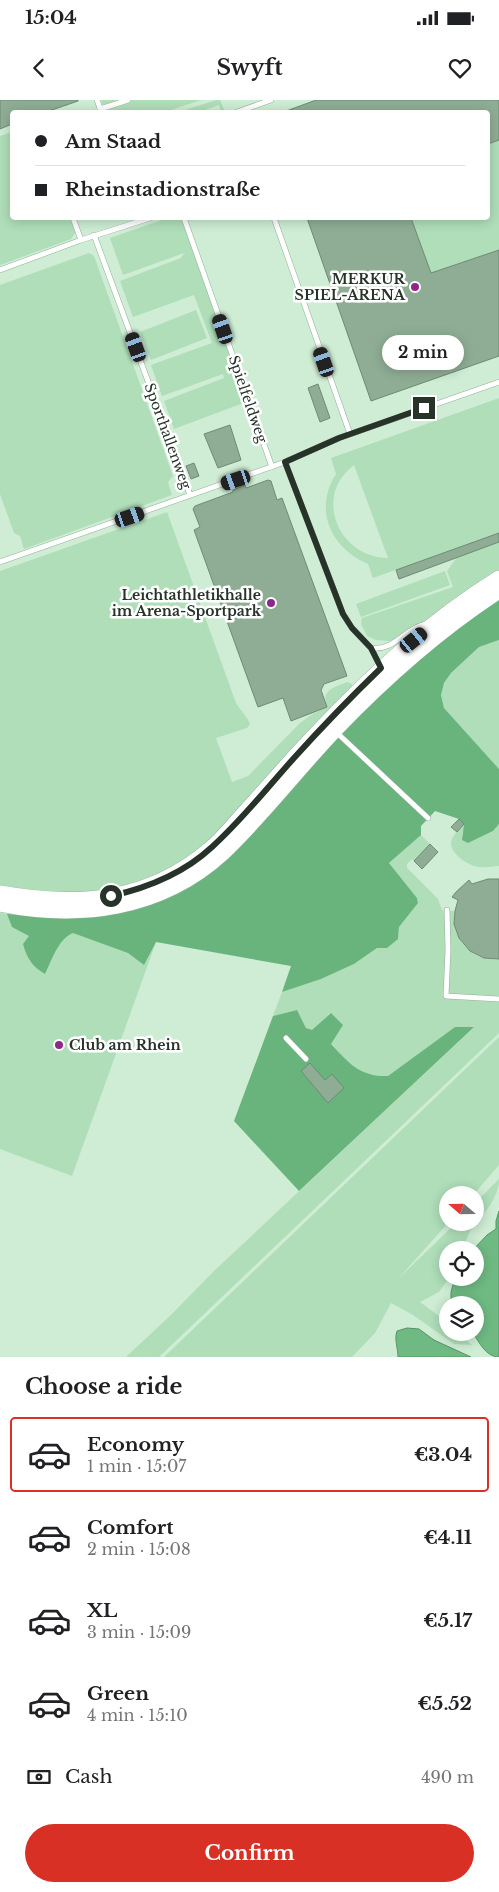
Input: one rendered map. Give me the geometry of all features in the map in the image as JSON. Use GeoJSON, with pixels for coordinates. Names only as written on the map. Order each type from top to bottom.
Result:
{"type":"FeatureCollection","features":[{"type":"Feature","properties":{"kind":"street"},"geometry":{"type":"LineString","coordinates":[[0,893],[49,900],[97,899],[143,887],[177,872],[212,848],[307,743],[381,668],[437,622],[499,578]]}},
{"type":"Feature","properties":{"kind":"street"},"geometry":{"type":"LineString","coordinates":[[0,904],[47,911],[90,911],[145,899],[176,885],[222,853],[334,731],[380,684],[440,633],[499,591]]}},
{"type":"Feature","properties":{"kind":"lane"},"geometry":{"type":"LineString","coordinates":[[103,110],[128,100]]}},
{"type":"Feature","properties":{"kind":"lane"},"geometry":{"type":"LineString","coordinates":[[243,110],[271,100]]}},
{"type":"Feature","properties":{"kind":"lane"},"geometry":{"type":"LineString","coordinates":[[74,220],[81,240]]}},
{"type":"Feature","properties":{"kind":"lane"},"geometry":{"type":"LineString","coordinates":[[0,270],[140,220]]}},
{"type":"Feature","properties":{"kind":"lane","name":"Spielfeldweg"},"geometry":{"type":"LineString","coordinates":[[185,220],[272,467]]}},
{"type":"Feature","properties":{"kind":"lane"},"geometry":{"type":"LineString","coordinates":[[275,220],[350,434]]}},
{"type":"Feature","properties":{"kind":"lane","name":"Sporthallenweg"},"geometry":{"type":"LineString","coordinates":[[94,235],[190,495]]}},
{"type":"Feature","properties":{"kind":"lane"},"geometry":{"type":"LineString","coordinates":[[0,562],[272,467],[350,434],[499,382]]}},
{"type":"Feature","properties":{"kind":"lane"},"geometry":{"type":"LineString","coordinates":[[285,462],[343,614],[352,628],[371,648],[381,668]]}},
{"type":"Feature","properties":{"kind":"lane"},"geometry":{"type":"LineString","coordinates":[[371,648],[380,649],[388,647],[416,626],[437,622]]}},
{"type":"Feature","properties":{"kind":"lane"},"geometry":{"type":"LineString","coordinates":[[334,731],[428,818]]}},
{"type":"Feature","properties":{"kind":"lane"},"geometry":{"type":"LineString","coordinates":[[447,910],[446,996],[499,999]]}},
{"type":"Feature","properties":{"kind":"lane"},"geometry":{"type":"LineString","coordinates":[[286,1038],[306,1058]]}},
{"type":"Feature","properties":{"kind":"shaded area"},"geometry":{"type":"Polygon","coordinates":[[[101,100],[201,100],[171,110],[104,110],[101,100]]]}},
{"type":"Feature","properties":{"kind":"shaded area"},"geometry":{"type":"Polygon","coordinates":[[[220,100],[224,110],[220,110],[219,105],[205,110],[185,110],[220,100]]]}},
{"type":"Feature","properties":{"kind":"shaded area","name":"MERKUR SPIEL-ARENA"},"geometry":{"type":"Polygon","coordinates":[[[316,100],[499,100],[499,356],[371,401],[308,220],[490,220],[490,110],[286,110],[316,100]]]}},
{"type":"Feature","properties":{"kind":"shaded area"},"geometry":{"type":"Polygon","coordinates":[[[10,133],[10,220],[72,220],[75,233],[71,239],[0,265],[0,136],[10,133]]]}},
{"type":"Feature","properties":{"kind":"shaded area"},"geometry":{"type":"Polygon","coordinates":[[[162,220],[183,220],[246,402],[174,429],[164,401],[224,378],[223,374],[162,396],[151,365],[212,343],[194,295],[133,317],[120,281],[181,258],[184,253],[123,275],[110,238],[162,220]]]}},
{"type":"Feature","properties":{"kind":"shaded area"},"geometry":{"type":"Polygon","coordinates":[[[89,253],[94,256],[173,476],[168,482],[172,495],[24,549],[20,536],[14,533],[0,494],[0,285],[89,253]]]}},
{"type":"Feature","properties":{"kind":"shaded area"},"geometry":{"type":"Polygon","coordinates":[[[196,310],[207,338],[151,360],[140,332],[196,310]]]}},
{"type":"Feature","properties":{"kind":"shaded area"},"geometry":{"type":"Polygon","coordinates":[[[499,398],[499,533],[373,578],[368,564],[344,548],[330,526],[326,514],[326,501],[329,488],[336,474],[331,458],[499,398]],[[354,465],[341,478],[335,493],[333,508],[337,523],[345,537],[356,548],[371,555],[388,558],[354,465]]]}},
{"type":"Feature","properties":{"kind":"shaded area"},"geometry":{"type":"Polygon","coordinates":[[[167,512],[236,703],[250,724],[247,728],[216,738],[232,782],[248,776],[300,723],[327,707],[326,696],[330,690],[347,682],[352,684],[351,690],[208,845],[168,874],[92,895],[0,889],[0,571],[167,512]]]}},
{"type":"Feature","properties":{"kind":"shaded area"},"geometry":{"type":"Polygon","coordinates":[[[499,541],[499,573],[436,619],[414,625],[390,641],[376,640],[367,636],[361,624],[362,618],[453,587],[447,571],[457,557],[499,541]]]}},
{"type":"Feature","properties":{"kind":"shaded area"},"geometry":{"type":"Polygon","coordinates":[[[445,571],[450,585],[361,617],[356,604],[445,571]]]}},
{"type":"Feature","properties":{"kind":"shaded area"},"geometry":{"type":"Polygon","coordinates":[[[499,598],[499,640],[479,647],[451,673],[444,683],[441,695],[444,708],[499,769],[499,824],[493,831],[468,843],[462,840],[464,824],[459,819],[435,811],[421,826],[421,835],[389,863],[417,898],[418,903],[399,927],[398,939],[387,948],[377,948],[354,964],[321,979],[282,992],[291,966],[156,942],[144,965],[128,953],[73,933],[59,945],[45,974],[31,962],[23,944],[29,936],[12,927],[7,914],[72,918],[101,915],[135,908],[337,736],[418,659],[499,598]]]}},
{"type":"Feature","properties":{"kind":"shaded area"},"geometry":{"type":"Polygon","coordinates":[[[499,640],[499,769],[444,708],[441,695],[444,683],[451,673],[479,647],[499,640]]]}},
{"type":"Feature","properties":{"kind":"shaded area"},"geometry":{"type":"Polygon","coordinates":[[[464,824],[462,836],[472,841],[493,831],[499,824],[499,866],[479,867],[459,858],[452,849],[451,844],[452,839],[464,824]]]}},
{"type":"Feature","properties":{"kind":"shaded area"},"geometry":{"type":"Polygon","coordinates":[[[421,835],[438,852],[422,869],[412,859],[407,864],[407,868],[438,899],[442,910],[455,911],[456,930],[465,946],[480,956],[489,959],[499,959],[499,1033],[159,1357],[126,1357],[213,1272],[473,1028],[455,1027],[388,1076],[378,1076],[356,1068],[331,1044],[330,1013],[313,1031],[306,1028],[297,1010],[273,1016],[282,992],[321,979],[354,964],[377,948],[398,939],[399,927],[418,903],[417,898],[389,863],[421,835]]]}},
{"type":"Feature","properties":{"kind":"shaded area","name":"Club am Rhein"},"geometry":{"type":"Polygon","coordinates":[[[0,913],[156,942],[72,1176],[0,1149],[0,913]]]}},
{"type":"Feature","properties":{"kind":"shaded area"},"geometry":{"type":"Polygon","coordinates":[[[297,1010],[306,1028],[312,1030],[331,1013],[343,1025],[331,1044],[356,1068],[378,1076],[388,1076],[455,1027],[474,1027],[299,1191],[234,1121],[273,1016],[297,1010]]]}},
{"type":"Feature","properties":{"kind":"shaded area"},"geometry":{"type":"Polygon","coordinates":[[[499,1037],[499,1165],[481,1186],[439,1186],[439,1231],[441,1231],[398,1279],[448,1231],[470,1231],[466,1241],[439,1241],[439,1286],[443,1286],[439,1292],[420,1302],[439,1316],[439,1333],[413,1315],[391,1303],[375,1333],[352,1357],[164,1357],[499,1037]]]}},
{"type":"Feature","properties":{"kind":"shaded area"},"geometry":{"type":"Polygon","coordinates":[[[499,1179],[498,1187],[493,1201],[484,1213],[484,1194],[499,1179]]]}},
{"type":"Feature","properties":{"kind":"shaded area"},"geometry":{"type":"Polygon","coordinates":[[[499,1211],[499,1357],[490,1355],[478,1341],[484,1341],[484,1296],[451,1296],[453,1286],[484,1286],[484,1241],[481,1241],[496,1229],[499,1211]]]}},
{"type":"Feature","properties":{"kind":"shaded area"},"geometry":{"type":"Polygon","coordinates":[[[407,1328],[419,1329],[434,1340],[471,1357],[398,1357],[396,1334],[397,1331],[407,1328]]]}},
{"type":"Feature","properties":{"kind":"shaded area"},"geometry":{"type":"Polygon","coordinates":[[[450,1341],[467,1341],[472,1345],[454,1344],[450,1341]]]}},
{"type":"Feature","properties":{"kind":"building"},"geometry":{"type":"Polygon","coordinates":[[[0,100],[78,100],[52,110],[10,110],[10,125],[0,129],[0,100]]]}},
{"type":"Feature","properties":{"kind":"building"},"geometry":{"type":"Polygon","coordinates":[[[316,100],[499,100],[499,140],[490,143],[490,110],[289,110],[316,100]]]}},
{"type":"Feature","properties":{"kind":"building","name":"MERKUR SPIEL-ARENA"},"geometry":{"type":"Polygon","coordinates":[[[308,220],[412,220],[431,273],[499,250],[499,356],[371,401],[308,220]]]}},
{"type":"Feature","properties":{"kind":"building"},"geometry":{"type":"Polygon","coordinates":[[[318,384],[330,418],[320,422],[308,388],[318,384]]]}},
{"type":"Feature","properties":{"kind":"building"},"geometry":{"type":"Polygon","coordinates":[[[230,425],[241,460],[218,468],[204,434],[230,425]]]}},
{"type":"Feature","properties":{"kind":"building"},"geometry":{"type":"Polygon","coordinates":[[[194,463],[199,476],[191,479],[186,466],[194,463]]]}},
{"type":"Feature","properties":{"kind":"building","name":"Leichtathletikhalle im Arena-Sportpark"},"geometry":{"type":"Polygon","coordinates":[[[268,480],[271,481],[277,500],[282,498],[347,676],[324,684],[321,690],[327,707],[291,721],[283,698],[258,707],[194,530],[200,527],[193,509],[195,506],[233,492],[233,490],[245,485],[246,488],[268,480]]]}},
{"type":"Feature","properties":{"kind":"building"},"geometry":{"type":"Polygon","coordinates":[[[499,533],[499,542],[399,579],[396,570],[499,533]]]}},
{"type":"Feature","properties":{"kind":"building"},"geometry":{"type":"Polygon","coordinates":[[[459,819],[464,824],[457,832],[451,827],[459,819]]]}},
{"type":"Feature","properties":{"kind":"building"},"geometry":{"type":"Polygon","coordinates":[[[430,844],[438,852],[422,869],[414,861],[430,844]]]}},
{"type":"Feature","properties":{"kind":"building"},"geometry":{"type":"Polygon","coordinates":[[[488,879],[499,879],[499,959],[484,958],[470,951],[459,938],[454,924],[458,900],[452,897],[469,880],[472,884],[488,879]]]}},
{"type":"Feature","properties":{"kind":"building"},"geometry":{"type":"Polygon","coordinates":[[[310,1063],[325,1080],[332,1074],[344,1088],[328,1103],[301,1071],[310,1063]]]}},
{"type":"Feature","properties":{"kind":"place","name":"MERKUR SPIEL-ARENA"},"geometry":{"type":"Point","coordinates":[415,287]}},
{"type":"Feature","properties":{"kind":"place","name":"Leichtathletikhalle im Arena-Sportpark"},"geometry":{"type":"Point","coordinates":[271,603]}},
{"type":"Feature","properties":{"kind":"place","name":"Club am Rhein"},"geometry":{"type":"Point","coordinates":[59,1045]}},
{"type":"Feature","properties":{"kind":"route"},"geometry":{"type":"LineString","coordinates":[[111,896],[159,881],[177,872],[212,848],[307,743],[381,668],[371,648],[352,628],[335,598],[285,462],[339,438],[424,408]]}}]}
